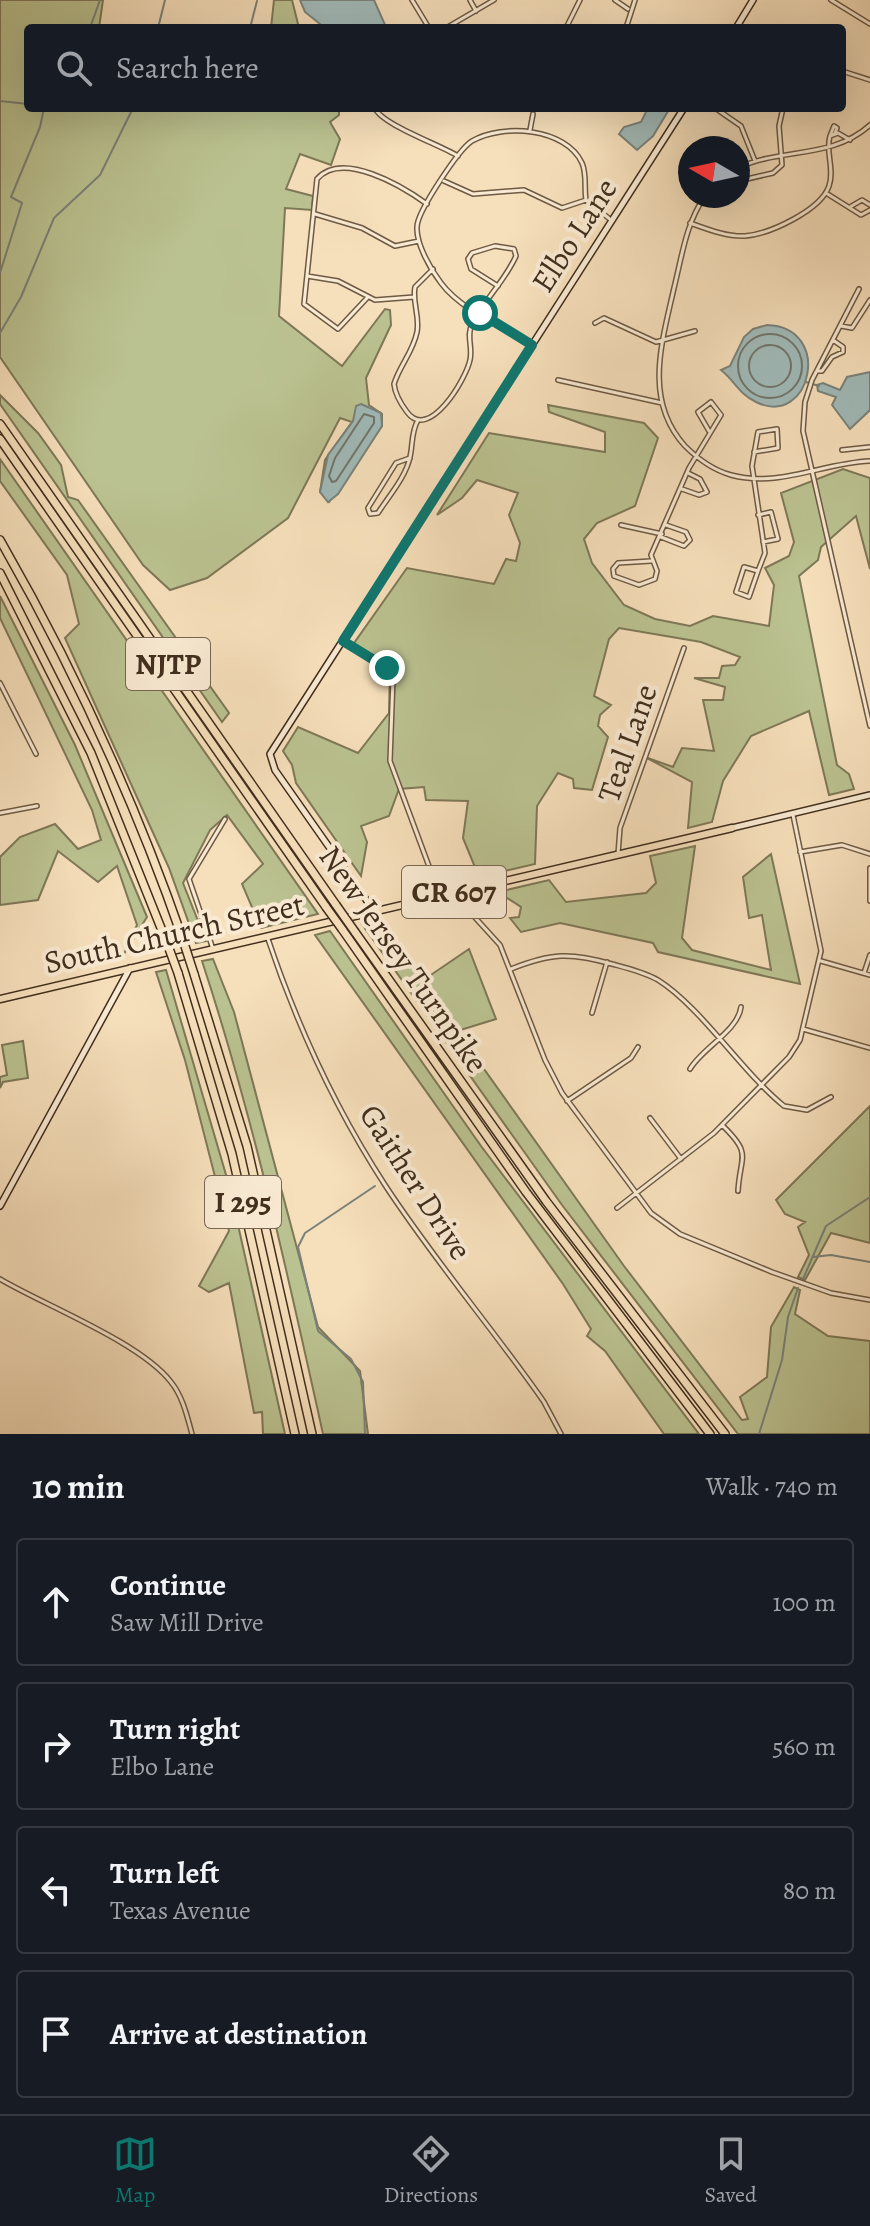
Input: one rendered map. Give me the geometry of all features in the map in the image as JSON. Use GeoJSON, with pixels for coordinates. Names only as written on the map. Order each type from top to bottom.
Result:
{"type":"FeatureCollection","features":[{"type":"Feature","properties":{"kind":"highway","name":"New Jersey Turnpike"},"geometry":{"type":"LineString","coordinates":[[0,424],[546,1201],[725,1434]]}},
{"type":"Feature","properties":{"kind":"highway","name":"New Jersey Turnpike"},"geometry":{"type":"LineString","coordinates":[[0,439],[526,1192],[710,1434]]}},
{"type":"Feature","properties":{"kind":"highway","name":"I 295"},"geometry":{"type":"LineString","coordinates":[[0,540],[99,733],[144,835],[183,940],[247,1146],[312,1434]]}},
{"type":"Feature","properties":{"kind":"highway","name":"I 295"},"geometry":{"type":"LineString","coordinates":[[0,573],[91,753],[178,973],[232,1154],[295,1434]]}},
{"type":"Feature","properties":{"kind":"main road","name":"South Church Street"},"geometry":{"type":"LineString","coordinates":[[0,999],[732,828]]}},
{"type":"Feature","properties":{"kind":"street"},"geometry":{"type":"LineString","coordinates":[[412,0],[427,24]]}},
{"type":"Feature","properties":{"kind":"street"},"geometry":{"type":"LineString","coordinates":[[470,0],[476,11]]}},
{"type":"Feature","properties":{"kind":"street"},"geometry":{"type":"LineString","coordinates":[[453,24],[494,0]]}},
{"type":"Feature","properties":{"kind":"street"},"geometry":{"type":"LineString","coordinates":[[568,24],[580,0]]}},
{"type":"Feature","properties":{"kind":"street"},"geometry":{"type":"LineString","coordinates":[[615,0],[629,10]]}},
{"type":"Feature","properties":{"kind":"street"},"geometry":{"type":"LineString","coordinates":[[627,24],[635,0]]}},
{"type":"Feature","properties":{"kind":"street"},"geometry":{"type":"LineString","coordinates":[[738,24],[753,0]]}},
{"type":"Feature","properties":{"kind":"street"},"geometry":{"type":"LineString","coordinates":[[831,0],[870,24]]}},
{"type":"Feature","properties":{"kind":"street"},"geometry":{"type":"LineString","coordinates":[[846,72],[870,80]]}},
{"type":"Feature","properties":{"kind":"street"},"geometry":{"type":"LineString","coordinates":[[378,112],[385,122],[431,140],[458,156]]}},
{"type":"Feature","properties":{"kind":"street","name":"Elbo Lane"},"geometry":{"type":"LineString","coordinates":[[374,911],[269,759],[681,112]]}},
{"type":"Feature","properties":{"kind":"street"},"geometry":{"type":"LineString","coordinates":[[721,112],[741,126],[755,161]]}},
{"type":"Feature","properties":{"kind":"street"},"geometry":{"type":"LineString","coordinates":[[750,178],[777,171],[782,165],[784,155],[779,126],[782,112]]}},
{"type":"Feature","properties":{"kind":"street"},"geometry":{"type":"LineString","coordinates":[[530,130],[533,114]]}},
{"type":"Feature","properties":{"kind":"street"},"geometry":{"type":"LineString","coordinates":[[750,163],[829,149],[850,140],[870,125]]}},
{"type":"Feature","properties":{"kind":"street"},"geometry":{"type":"LineString","coordinates":[[690,223],[732,235],[756,234],[812,206],[826,193],[832,176],[829,149],[834,126],[837,128],[834,133],[850,140]]}},
{"type":"Feature","properties":{"kind":"street"},"geometry":{"type":"LineString","coordinates":[[532,345],[448,291],[419,241],[417,222],[458,156],[479,138],[530,130],[551,138],[580,159],[585,172],[586,200]]}},
{"type":"Feature","properties":{"kind":"street"},"geometry":{"type":"LineString","coordinates":[[368,297],[335,329],[304,304],[315,182],[324,171],[336,167],[397,184],[427,204]]}},
{"type":"Feature","properties":{"kind":"street"},"geometry":{"type":"LineString","coordinates":[[442,180],[473,194],[524,190],[562,208],[586,200]]}},
{"type":"Feature","properties":{"kind":"street"},"geometry":{"type":"LineString","coordinates":[[826,193],[861,215],[870,208],[862,200],[850,207]]}},
{"type":"Feature","properties":{"kind":"street"},"geometry":{"type":"LineString","coordinates":[[586,200],[612,220]]}},
{"type":"Feature","properties":{"kind":"street"},"geometry":{"type":"LineString","coordinates":[[698,208],[690,223],[658,367],[662,403],[673,431],[696,456],[717,470],[752,479],[771,480],[868,461],[868,447],[842,450]]}},
{"type":"Feature","properties":{"kind":"street"},"geometry":{"type":"LineString","coordinates":[[313,214],[365,229],[395,246],[419,241]]}},
{"type":"Feature","properties":{"kind":"street"},"geometry":{"type":"LineString","coordinates":[[433,269],[417,284],[414,297],[418,315],[416,337],[394,388],[406,410],[418,420],[429,420],[439,412],[467,369],[471,356],[469,332],[480,313],[498,286],[514,260],[514,249],[499,246],[475,250],[469,255],[469,266],[498,286]]}},
{"type":"Feature","properties":{"kind":"street"},"geometry":{"type":"LineString","coordinates":[[306,276],[338,281],[382,301],[414,297]]}},
{"type":"Feature","properties":{"kind":"street"},"geometry":{"type":"LineString","coordinates":[[859,289],[816,370],[803,413],[810,471],[870,723]]}},
{"type":"Feature","properties":{"kind":"street"},"geometry":{"type":"LineString","coordinates":[[841,326],[852,328],[870,300]]}},
{"type":"Feature","properties":{"kind":"street"},"geometry":{"type":"LineString","coordinates":[[595,323],[604,318],[653,342],[695,331]]}},
{"type":"Feature","properties":{"kind":"street"},"geometry":{"type":"LineString","coordinates":[[816,370],[822,371],[832,357],[843,352],[843,347],[833,340]]}},
{"type":"Feature","properties":{"kind":"street"},"geometry":{"type":"LineString","coordinates":[[558,380],[662,403]]}},
{"type":"Feature","properties":{"kind":"street"},"geometry":{"type":"LineString","coordinates":[[651,561],[687,473],[721,415],[711,402],[698,412],[709,431]]}},
{"type":"Feature","properties":{"kind":"street"},"geometry":{"type":"LineString","coordinates":[[410,458],[396,463],[368,508],[370,514],[378,513],[410,458],[412,433],[418,420]]}},
{"type":"Feature","properties":{"kind":"street"},"geometry":{"type":"LineString","coordinates":[[754,452],[778,448],[777,429],[758,432],[754,452],[752,479],[765,553],[749,597],[736,592],[744,567],[758,571]]}},
{"type":"Feature","properties":{"kind":"street"},"geometry":{"type":"LineString","coordinates":[[682,489],[699,495],[707,492],[700,479],[687,473]]}},
{"type":"Feature","properties":{"kind":"street"},"geometry":{"type":"LineString","coordinates":[[757,515],[771,512],[778,539],[763,542]]}},
{"type":"Feature","properties":{"kind":"street"},"geometry":{"type":"LineString","coordinates":[[621,525],[662,535],[684,546],[690,540],[686,532],[666,525]]}},
{"type":"Feature","properties":{"kind":"street"},"geometry":{"type":"LineString","coordinates":[[651,561],[657,571],[648,584],[620,581],[614,576],[613,569],[618,563],[651,561]]}},
{"type":"Feature","properties":{"kind":"street"},"geometry":{"type":"LineString","coordinates":[[343,641],[384,665],[393,678],[390,761],[440,896]]}},
{"type":"Feature","properties":{"kind":"street","name":"Teal Lane"},"geometry":{"type":"LineString","coordinates":[[618,854],[620,828],[684,648]]}},
{"type":"Feature","properties":{"kind":"street"},"geometry":{"type":"LineString","coordinates":[[0,683],[36,754]]}},
{"type":"Feature","properties":{"kind":"street"},"geometry":{"type":"LineString","coordinates":[[732,828],[870,795]]}},
{"type":"Feature","properties":{"kind":"street"},"geometry":{"type":"LineString","coordinates":[[0,813],[37,806]]}},
{"type":"Feature","properties":{"kind":"street"},"geometry":{"type":"LineString","coordinates":[[617,1208],[722,1125],[794,1052],[821,961],[820,938],[792,814]]}},
{"type":"Feature","properties":{"kind":"street"},"geometry":{"type":"LineString","coordinates":[[213,949],[189,879],[225,819]]}},
{"type":"Feature","properties":{"kind":"street"},"geometry":{"type":"LineString","coordinates":[[800,852],[842,845],[870,854]]}},
{"type":"Feature","properties":{"kind":"street"},"geometry":{"type":"LineString","coordinates":[[870,868],[870,901]]}},
{"type":"Feature","properties":{"kind":"street"},"geometry":{"type":"LineString","coordinates":[[462,891],[470,912],[495,938],[511,969],[545,1060],[567,1101],[658,1219],[688,1238],[813,1287],[870,1300]]}},
{"type":"Feature","properties":{"kind":"street","name":"Gaither Drive"},"geometry":{"type":"LineString","coordinates":[[267,936],[303,1028],[361,1146],[395,1199],[544,1402],[561,1434]]}},
{"type":"Feature","properties":{"kind":"street"},"geometry":{"type":"LineString","coordinates":[[511,969],[551,955],[581,956],[607,962],[663,984],[762,1085],[793,1110],[811,1109],[831,1097]]}},
{"type":"Feature","properties":{"kind":"street"},"geometry":{"type":"LineString","coordinates":[[864,973],[870,955]]}},
{"type":"Feature","properties":{"kind":"street"},"geometry":{"type":"LineString","coordinates":[[821,961],[870,975]]}},
{"type":"Feature","properties":{"kind":"street"},"geometry":{"type":"LineString","coordinates":[[592,1013],[607,962]]}},
{"type":"Feature","properties":{"kind":"street"},"geometry":{"type":"LineString","coordinates":[[0,1206],[130,968]]}},
{"type":"Feature","properties":{"kind":"street"},"geometry":{"type":"LineString","coordinates":[[690,1069],[739,1017],[741,1007]]}},
{"type":"Feature","properties":{"kind":"street"},"geometry":{"type":"LineString","coordinates":[[803,1029],[870,1048]]}},
{"type":"Feature","properties":{"kind":"street"},"geometry":{"type":"LineString","coordinates":[[567,1101],[631,1058],[638,1047]]}},
{"type":"Feature","properties":{"kind":"street"},"geometry":{"type":"LineString","coordinates":[[650,1118],[681,1159]]}},
{"type":"Feature","properties":{"kind":"street"},"geometry":{"type":"LineString","coordinates":[[722,1125],[745,1155],[738,1191]]}},
{"type":"Feature","properties":{"kind":"street"},"geometry":{"type":"LineString","coordinates":[[0,1279],[154,1365],[178,1392],[192,1434]]}},
{"type":"Feature","properties":{"kind":"green space"},"geometry":{"type":"Polygon","coordinates":[[[0,0],[103,0],[100,24],[24,24],[24,112],[339,112],[330,122],[340,139],[331,165],[300,154],[286,189],[313,196],[312,210],[285,208],[279,316],[342,366],[385,309],[390,310],[391,325],[366,378],[369,405],[382,414],[382,426],[329,502],[320,492],[325,460],[352,422],[340,418],[288,518],[207,578],[170,590],[143,565],[0,357],[0,0]]]}},
{"type":"Feature","properties":{"kind":"green space"},"geometry":{"type":"Polygon","coordinates":[[[274,0],[292,0],[298,24],[271,24],[274,0]]]}},
{"type":"Feature","properties":{"kind":"green space"},"geometry":{"type":"Polygon","coordinates":[[[0,395],[38,433],[61,465],[68,497],[78,500],[229,713],[222,722],[0,404],[0,395]]]}},
{"type":"Feature","properties":{"kind":"green space"},"geometry":{"type":"Polygon","coordinates":[[[548,405],[644,423],[658,438],[635,506],[597,523],[584,539],[592,563],[624,605],[655,619],[690,626],[713,616],[769,626],[774,585],[765,568],[789,556],[794,542],[781,493],[843,469],[870,478],[870,569],[856,516],[821,547],[818,560],[799,576],[837,765],[849,774],[854,789],[829,795],[809,711],[751,736],[723,781],[712,822],[688,828],[692,782],[645,757],[673,767],[682,748],[714,751],[703,700],[723,700],[725,687],[694,678],[719,678],[722,666],[735,665],[740,657],[701,642],[619,628],[609,639],[594,696],[611,705],[600,715],[598,726],[608,737],[592,790],[574,788],[573,779],[558,773],[537,806],[535,864],[479,877],[463,838],[468,801],[426,800],[424,787],[399,789],[389,816],[361,826],[367,842],[361,876],[296,783],[292,765],[283,751],[298,727],[358,753],[389,713],[390,669],[352,646],[407,568],[494,584],[506,559],[516,561],[520,543],[509,515],[518,493],[477,480],[462,498],[437,515],[489,433],[605,452],[605,432],[549,412],[548,405]]]}},
{"type":"Feature","properties":{"kind":"green space"},"geometry":{"type":"Polygon","coordinates":[[[0,459],[318,914],[261,928],[242,884],[263,864],[227,815],[210,830],[183,883],[206,941],[196,943],[169,868],[65,638],[79,624],[67,575],[0,481],[0,459]]]}},
{"type":"Feature","properties":{"kind":"green space"},"geometry":{"type":"Polygon","coordinates":[[[0,596],[75,745],[147,917],[124,954],[137,925],[117,866],[98,882],[58,851],[38,900],[0,905],[0,857],[20,837],[55,824],[78,849],[101,840],[92,810],[0,618],[0,596]]]}},
{"type":"Feature","properties":{"kind":"green space"},"geometry":{"type":"Polygon","coordinates":[[[695,846],[682,938],[692,950],[771,970],[762,915],[749,918],[743,877],[771,854],[800,984],[658,952],[653,943],[560,923],[521,932],[510,918],[519,917],[521,907],[498,892],[549,880],[566,902],[646,893],[656,883],[650,856],[695,846]]]}},
{"type":"Feature","properties":{"kind":"green space"},"geometry":{"type":"Polygon","coordinates":[[[378,920],[422,981],[469,949],[496,1019],[457,1031],[624,1266],[742,1420],[748,1419],[740,1397],[767,1377],[771,1327],[794,1287],[800,1290],[795,1314],[828,1336],[870,1341],[870,1434],[738,1434],[562,1205],[362,924],[378,920]]]}},
{"type":"Feature","properties":{"kind":"green space"},"geometry":{"type":"Polygon","coordinates":[[[330,931],[481,1146],[699,1434],[664,1434],[605,1351],[587,1336],[591,1329],[563,1284],[315,935],[330,931]]]}},
{"type":"Feature","properties":{"kind":"green space"},"geometry":{"type":"Polygon","coordinates":[[[213,959],[234,1012],[318,1327],[360,1371],[368,1434],[323,1434],[253,1137],[202,961],[213,959]]]}},
{"type":"Feature","properties":{"kind":"green space"},"geometry":{"type":"Polygon","coordinates":[[[166,970],[229,1185],[285,1434],[263,1434],[262,1412],[254,1413],[229,1283],[209,1292],[199,1286],[229,1231],[185,1060],[156,972],[166,970]]]}},
{"type":"Feature","properties":{"kind":"green space"},"geometry":{"type":"Polygon","coordinates":[[[23,1041],[28,1078],[3,1082],[0,1088],[0,1077],[7,1075],[2,1045],[23,1041]]]}},
{"type":"Feature","properties":{"kind":"green space"},"geometry":{"type":"Polygon","coordinates":[[[870,1106],[870,1243],[831,1233],[805,1280],[798,1277],[809,1255],[798,1227],[805,1222],[785,1214],[776,1200],[870,1106]]]}},
{"type":"Feature","properties":{"kind":"water"},"geometry":{"type":"Polygon","coordinates":[[[300,0],[374,0],[385,24],[320,24],[305,12],[300,0]]]}},
{"type":"Feature","properties":{"kind":"water"},"geometry":{"type":"Polygon","coordinates":[[[646,112],[668,112],[653,136],[637,150],[619,134],[624,127],[641,122],[646,112]]]}},
{"type":"Feature","properties":{"kind":"water"},"geometry":{"type":"Polygon","coordinates":[[[767,325],[788,330],[801,342],[807,357],[807,374],[801,390],[790,402],[775,407],[750,399],[721,370],[730,366],[744,337],[753,329],[767,325]]]}},
{"type":"Feature","properties":{"kind":"water"},"geometry":{"type":"Polygon","coordinates":[[[870,372],[870,410],[850,429],[832,405],[836,397],[818,391],[817,385],[823,383],[840,390],[847,377],[870,372]]]}},
{"type":"Feature","properties":{"kind":"water"},"geometry":{"type":"Polygon","coordinates":[[[361,404],[381,413],[382,426],[338,494],[328,502],[320,492],[328,455],[353,421],[356,406],[361,404]]]}},
{"type":"Feature","properties":{"kind":"waterway"},"geometry":{"type":"LineString","coordinates":[[91,24],[100,0]]}},
{"type":"Feature","properties":{"kind":"waterway"},"geometry":{"type":"LineString","coordinates":[[159,24],[165,0]]}},
{"type":"Feature","properties":{"kind":"waterway"},"geometry":{"type":"LineString","coordinates":[[251,24],[257,1]]}},
{"type":"Feature","properties":{"kind":"waterway"},"geometry":{"type":"LineString","coordinates":[[0,101],[24,104]]}},
{"type":"Feature","properties":{"kind":"waterway"},"geometry":{"type":"LineString","coordinates":[[0,273],[22,203],[11,197],[43,112]]}},
{"type":"Feature","properties":{"kind":"waterway"},"geometry":{"type":"LineString","coordinates":[[0,333],[21,297],[54,218],[100,175],[131,112]]}},
{"type":"Feature","properties":{"kind":"waterway"},"geometry":{"type":"LineString","coordinates":[[806,382],[819,386]]}},
{"type":"Feature","properties":{"kind":"waterway"},"geometry":{"type":"LineString","coordinates":[[365,1434],[363,1382],[351,1359],[318,1331],[298,1247],[305,1233],[375,1186]]}},
{"type":"Feature","properties":{"kind":"waterway"},"geometry":{"type":"LineString","coordinates":[[803,1279],[826,1226],[870,1197]]}},
{"type":"Feature","properties":{"kind":"waterway"},"geometry":{"type":"LineString","coordinates":[[813,1257],[831,1255],[870,1262]]}},
{"type":"Feature","properties":{"kind":"waterway"},"geometry":{"type":"LineString","coordinates":[[759,1434],[782,1360],[788,1317],[798,1288]]}},
{"type":"Feature","properties":{"kind":"route"},"geometry":{"type":"LineString","coordinates":[[387,668],[343,641],[532,345],[480,313]]}}]}
